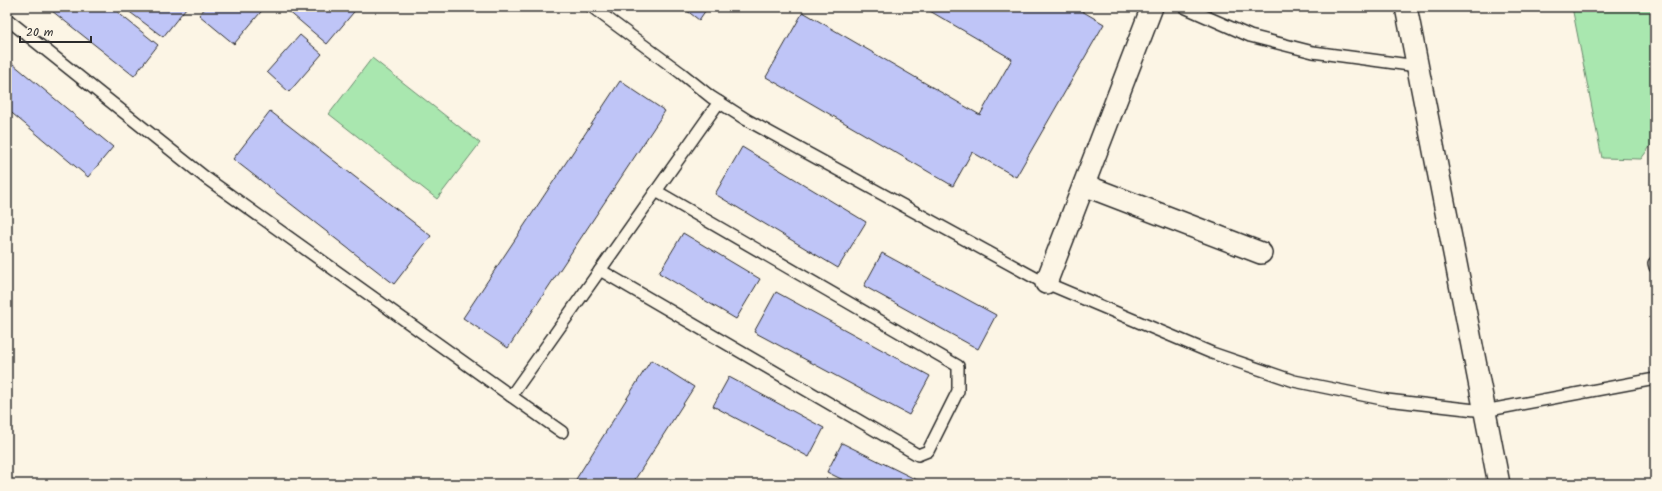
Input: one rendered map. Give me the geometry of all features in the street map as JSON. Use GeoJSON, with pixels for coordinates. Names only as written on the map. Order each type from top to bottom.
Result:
{"type":"FeatureCollection","features":[{"type":"Feature","properties":{"kind":"street"},"geometry":{"type":"LineString","coordinates":[[1046,283],[1152,7]]}},
{"type":"Feature","properties":{"kind":"street"},"geometry":{"type":"LineString","coordinates":[[1406,7],[1499,484]]}},
{"type":"Feature","properties":{"kind":"street"},"geometry":{"type":"LineString","coordinates":[[1084,185],[1260,254]]}},
{"type":"Feature","properties":{"kind":"lane"},"geometry":{"type":"LineString","coordinates":[[592,7],[719,102],[746,120],[1046,283],[1212,353],[1294,381],[1387,400],[1484,411],[1655,379]]}},
{"type":"Feature","properties":{"kind":"lane"},"geometry":{"type":"LineString","coordinates":[[1184,7],[1250,36],[1312,52],[1417,66]]}},
{"type":"Feature","properties":{"kind":"lane"},"geometry":{"type":"LineString","coordinates":[[7,19],[206,178],[562,432]]}},
{"type":"Feature","properties":{"kind":"lane"},"geometry":{"type":"LineString","coordinates":[[510,396],[719,102]]}},
{"type":"Feature","properties":{"kind":"lane"},"geometry":{"type":"LineString","coordinates":[[600,270],[918,455],[928,451],[958,391],[958,366],[656,191]]}},
{"type":"Feature","properties":{"kind":"green space"},"geometry":{"type":"Polygon","coordinates":[[[1572,7],[1655,7],[1655,140],[1641,159],[1602,158],[1572,7]]]}},
{"type":"Feature","properties":{"kind":"green space"},"geometry":{"type":"Polygon","coordinates":[[[372,58],[480,143],[437,199],[329,114],[372,58]]]}},
{"type":"Feature","properties":{"kind":"building"},"geometry":{"type":"Polygon","coordinates":[[[47,7],[111,7],[158,45],[134,76],[47,7]]]}},
{"type":"Feature","properties":{"kind":"building"},"geometry":{"type":"Polygon","coordinates":[[[123,7],[184,7],[186,8],[163,37],[123,7]]]}},
{"type":"Feature","properties":{"kind":"building"},"geometry":{"type":"Polygon","coordinates":[[[206,7],[265,7],[234,44],[199,15],[206,7]]]}},
{"type":"Feature","properties":{"kind":"building"},"geometry":{"type":"Polygon","coordinates":[[[290,7],[358,7],[327,44],[287,10],[290,7]]]}},
{"type":"Feature","properties":{"kind":"building"},"geometry":{"type":"Polygon","coordinates":[[[682,7],[708,7],[699,20],[682,7]]]}},
{"type":"Feature","properties":{"kind":"building"},"geometry":{"type":"Polygon","coordinates":[[[923,7],[1075,7],[1104,24],[1016,177],[972,152],[953,186],[766,77],[803,12],[980,115],[1012,59],[923,7]]]}},
{"type":"Feature","properties":{"kind":"building"},"geometry":{"type":"Polygon","coordinates":[[[300,35],[322,54],[289,92],[267,72],[300,35]]]}},
{"type":"Feature","properties":{"kind":"building"},"geometry":{"type":"Polygon","coordinates":[[[7,59],[113,147],[88,177],[7,109],[7,59]]]}},
{"type":"Feature","properties":{"kind":"building"},"geometry":{"type":"Polygon","coordinates":[[[620,81],[665,111],[508,348],[463,318],[620,81]]]}},
{"type":"Feature","properties":{"kind":"building"},"geometry":{"type":"Polygon","coordinates":[[[270,111],[431,236],[394,284],[233,159],[270,111]]]}},
{"type":"Feature","properties":{"kind":"building"},"geometry":{"type":"Polygon","coordinates":[[[742,147],[866,222],[838,268],[715,194],[742,147]]]}},
{"type":"Feature","properties":{"kind":"building"},"geometry":{"type":"Polygon","coordinates":[[[683,233],[760,279],[736,319],[659,273],[683,233]]]}},
{"type":"Feature","properties":{"kind":"building"},"geometry":{"type":"Polygon","coordinates":[[[882,253],[996,315],[978,349],[864,286],[882,253]]]}},
{"type":"Feature","properties":{"kind":"building"},"geometry":{"type":"Polygon","coordinates":[[[776,292],[930,376],[909,415],[754,332],[776,292]]]}},
{"type":"Feature","properties":{"kind":"building"},"geometry":{"type":"Polygon","coordinates":[[[651,360],[694,387],[632,484],[573,484],[651,360]]]}},
{"type":"Feature","properties":{"kind":"building"},"geometry":{"type":"Polygon","coordinates":[[[729,377],[824,428],[809,457],[713,406],[729,377]]]}},
{"type":"Feature","properties":{"kind":"building"},"geometry":{"type":"Polygon","coordinates":[[[842,443],[925,484],[851,484],[827,472],[842,443]]]}}]}
